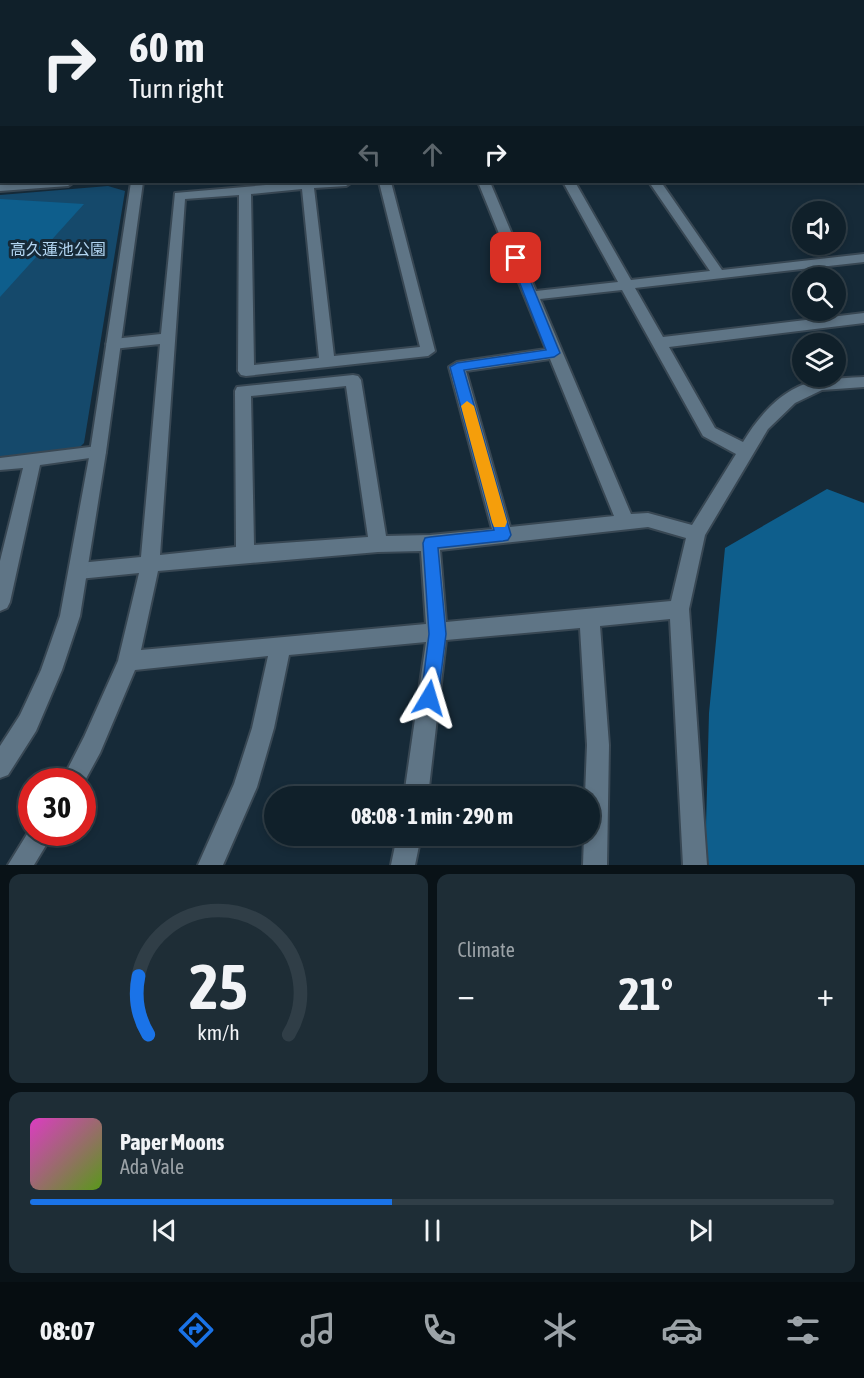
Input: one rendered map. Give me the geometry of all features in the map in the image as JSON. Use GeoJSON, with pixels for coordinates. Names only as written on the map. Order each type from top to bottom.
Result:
{"type":"FeatureCollection","features":[{"type":"Feature","properties":{"kind":"street"},"geometry":{"type":"LineString","coordinates":[[0,187],[54,183]]}},
{"type":"Feature","properties":{"kind":"street"},"geometry":{"type":"LineString","coordinates":[[0,767],[28,723],[51,670],[70,616],[98,452],[137,183]]}},
{"type":"Feature","properties":{"kind":"street"},"geometry":{"type":"LineString","coordinates":[[80,768],[92,745],[128,661],[150,565],[179,196],[307,183],[327,363]]}},
{"type":"Feature","properties":{"kind":"street"},"geometry":{"type":"LineString","coordinates":[[245,190],[246,371],[428,351],[385,183]]}},
{"type":"Feature","properties":{"kind":"street"},"geometry":{"type":"LineString","coordinates":[[484,183],[625,522]]}},
{"type":"Feature","properties":{"kind":"street"},"geometry":{"type":"LineString","coordinates":[[570,183],[709,432],[747,452]]}},
{"type":"Feature","properties":{"kind":"street"},"geometry":{"type":"LineString","coordinates":[[656,183],[719,275]]}},
{"type":"Feature","properties":{"kind":"street"},"geometry":{"type":"LineString","coordinates":[[531,296],[864,258]]}},
{"type":"Feature","properties":{"kind":"street"},"geometry":{"type":"LineString","coordinates":[[658,343],[864,318]]}},
{"type":"Feature","properties":{"kind":"street"},"geometry":{"type":"LineString","coordinates":[[113,344],[167,338]]}},
{"type":"Feature","properties":{"kind":"street"},"geometry":{"type":"LineString","coordinates":[[503,535],[457,367],[554,353]]}},
{"type":"Feature","properties":{"kind":"street"},"geometry":{"type":"LineString","coordinates":[[245,554],[243,392],[353,380],[378,544]]}},
{"type":"Feature","properties":{"kind":"street"},"geometry":{"type":"LineString","coordinates":[[695,865],[680,609],[696,534],[762,425],[789,399],[820,385],[864,382]]}},
{"type":"Feature","properties":{"kind":"street"},"geometry":{"type":"LineString","coordinates":[[0,464],[98,452]]}},
{"type":"Feature","properties":{"kind":"street"},"geometry":{"type":"LineString","coordinates":[[0,602],[33,460]]}},
{"type":"Feature","properties":{"kind":"street"},"geometry":{"type":"LineString","coordinates":[[79,571],[245,554],[378,544],[430,543],[648,520],[696,534]]}},
{"type":"Feature","properties":{"kind":"street"},"geometry":{"type":"LineString","coordinates":[[417,786],[437,634],[430,543]]}},
{"type":"Feature","properties":{"kind":"street"},"geometry":{"type":"LineString","coordinates":[[128,661],[281,645],[437,634],[680,609]]}},
{"type":"Feature","properties":{"kind":"street"},"geometry":{"type":"LineString","coordinates":[[589,619],[598,745],[595,865]]}},
{"type":"Feature","properties":{"kind":"street"},"geometry":{"type":"LineString","coordinates":[[210,865],[245,787],[263,728],[281,645]]}},
{"type":"Feature","properties":{"kind":"street"},"geometry":{"type":"LineString","coordinates":[[20,865],[33,846]]}},
{"type":"Feature","properties":{"kind":"street"},"geometry":{"type":"LineString","coordinates":[[403,865],[408,846]]}},
{"type":"Feature","properties":{"kind":"green space","name":"高久蓮池公園"},"geometry":{"type":"Polygon","coordinates":[[[108,186],[125,191],[84,443],[78,449],[0,459],[0,195],[108,186]]]}},
{"type":"Feature","properties":{"kind":"shaded area"},"geometry":{"type":"Polygon","coordinates":[[[0,199],[84,204],[0,297],[0,199]]]}},
{"type":"Feature","properties":{"kind":"shaded area"},"geometry":{"type":"Polygon","coordinates":[[[827,489],[864,503],[864,865],[705,865],[709,713],[725,548],[827,489]]]}},
{"type":"Feature","properties":{"kind":"slow traffic"},"geometry":{"type":"LineString","coordinates":[[467,406],[499,522]]}},
{"type":"Feature","properties":{"kind":"route"},"geometry":{"type":"LineString","coordinates":[[429,698],[437,634],[430,543],[503,535],[457,367],[554,353],[516,258]]}}]}
